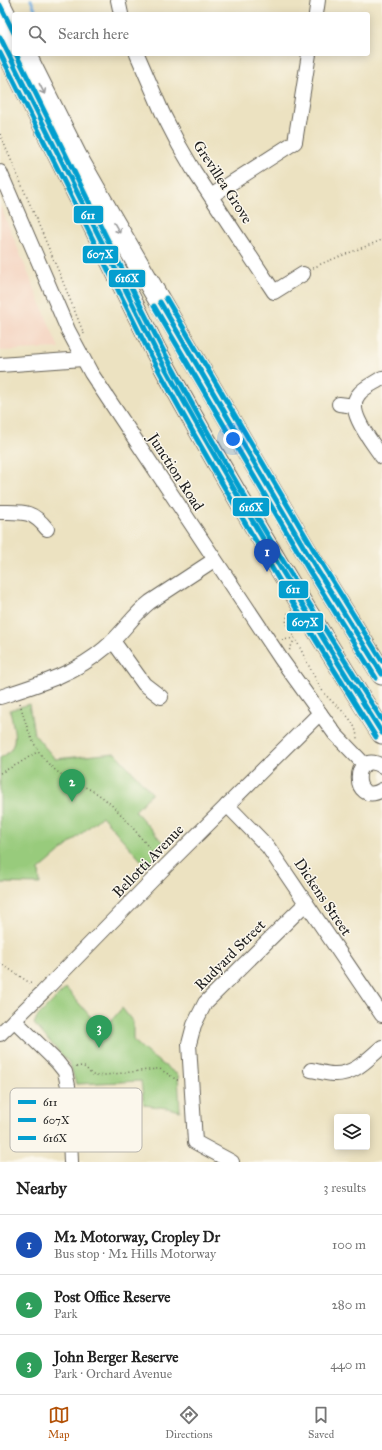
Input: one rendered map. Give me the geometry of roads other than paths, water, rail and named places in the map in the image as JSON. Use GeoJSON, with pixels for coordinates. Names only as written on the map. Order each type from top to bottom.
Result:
{"type":"FeatureCollection","features":[{"type":"Feature","properties":{"kind":"highway"},"geometry":{"type":"LineString","coordinates":[[0,5],[12,29]]}},
{"type":"Feature","properties":{"kind":"highway"},"geometry":{"type":"LineString","coordinates":[[0,37],[156,351],[183,401],[274,558],[382,733]]}},
{"type":"Feature","properties":{"kind":"highway"},"geometry":{"type":"LineString","coordinates":[[26,56],[76,156],[114,222],[316,568],[382,674]]}},
{"type":"Feature","properties":{"kind":"street"},"geometry":{"type":"LineString","coordinates":[[118,0],[121,12]]}},
{"type":"Feature","properties":{"kind":"street"},"geometry":{"type":"LineString","coordinates":[[316,12],[318,0]]}},
{"type":"Feature","properties":{"kind":"street","name":"Grevillea Grove"},"geometry":{"type":"LineString","coordinates":[[137,56],[166,121],[194,171],[274,292],[304,274]]}},
{"type":"Feature","properties":{"kind":"street"},"geometry":{"type":"LineString","coordinates":[[211,196],[295,142],[309,56]]}},
{"type":"Feature","properties":{"kind":"street","name":"Junction Road"},"geometry":{"type":"LineString","coordinates":[[0,172],[68,330],[83,359],[280,659],[335,734],[365,765]]}},
{"type":"Feature","properties":{"kind":"street"},"geometry":{"type":"LineString","coordinates":[[0,365],[83,359]]}},
{"type":"Feature","properties":{"kind":"street"},"geometry":{"type":"LineString","coordinates":[[382,378],[360,393],[356,398],[355,406],[356,415],[359,422],[382,457]]}},
{"type":"Feature","properties":{"kind":"street"},"geometry":{"type":"LineString","coordinates":[[339,404],[355,406]]}},
{"type":"Feature","properties":{"kind":"street"},"geometry":{"type":"LineString","coordinates":[[0,512],[19,512],[29,514],[38,518],[47,529]]}},
{"type":"Feature","properties":{"kind":"street"},"geometry":{"type":"LineString","coordinates":[[0,697],[44,683],[71,671],[93,657],[113,641],[144,606],[214,560]]}},
{"type":"Feature","properties":{"kind":"street"},"geometry":{"type":"LineString","coordinates":[[113,641],[144,684],[162,697]]}},
{"type":"Feature","properties":{"kind":"street","name":"Bellotti Avenue"},"geometry":{"type":"LineString","coordinates":[[0,1034],[226,805],[320,713]]}},
{"type":"Feature","properties":{"kind":"street"},"geometry":{"type":"LineString","coordinates":[[382,766],[374,763],[365,765],[358,777],[360,786],[368,792],[382,791]]}},
{"type":"Feature","properties":{"kind":"street","name":"Dickens Street"},"geometry":{"type":"LineString","coordinates":[[226,805],[268,848],[382,1015]]}},
{"type":"Feature","properties":{"kind":"street","name":"Rudyard Street"},"geometry":{"type":"LineString","coordinates":[[232,1162],[195,1142],[189,1044],[194,1025],[205,1003],[306,902]]}},
{"type":"Feature","properties":{"kind":"street"},"geometry":{"type":"LineString","coordinates":[[14,1020],[57,1062],[65,1072],[68,1088]]}},
{"type":"Feature","properties":{"kind":"street"},"geometry":{"type":"LineString","coordinates":[[311,1070],[333,1074],[346,1073],[358,1069],[382,1047]]}},
{"type":"Feature","properties":{"kind":"street"},"geometry":{"type":"LineString","coordinates":[[71,1152],[71,1162]]}},
{"type":"Feature","properties":{"kind":"waterway"},"geometry":{"type":"LineString","coordinates":[[31,0],[36,12]]}},
{"type":"Feature","properties":{"kind":"place","name":"M2 Motorway, Cropley Dr"},"geometry":{"type":"Point","coordinates":[267,572]}},
{"type":"Feature","properties":{"kind":"place","name":"Post Office Reserve"},"geometry":{"type":"Point","coordinates":[72,802]}},
{"type":"Feature","properties":{"kind":"place","name":"John Berger Reserve"},"geometry":{"type":"Point","coordinates":[99,1048]}}]}
